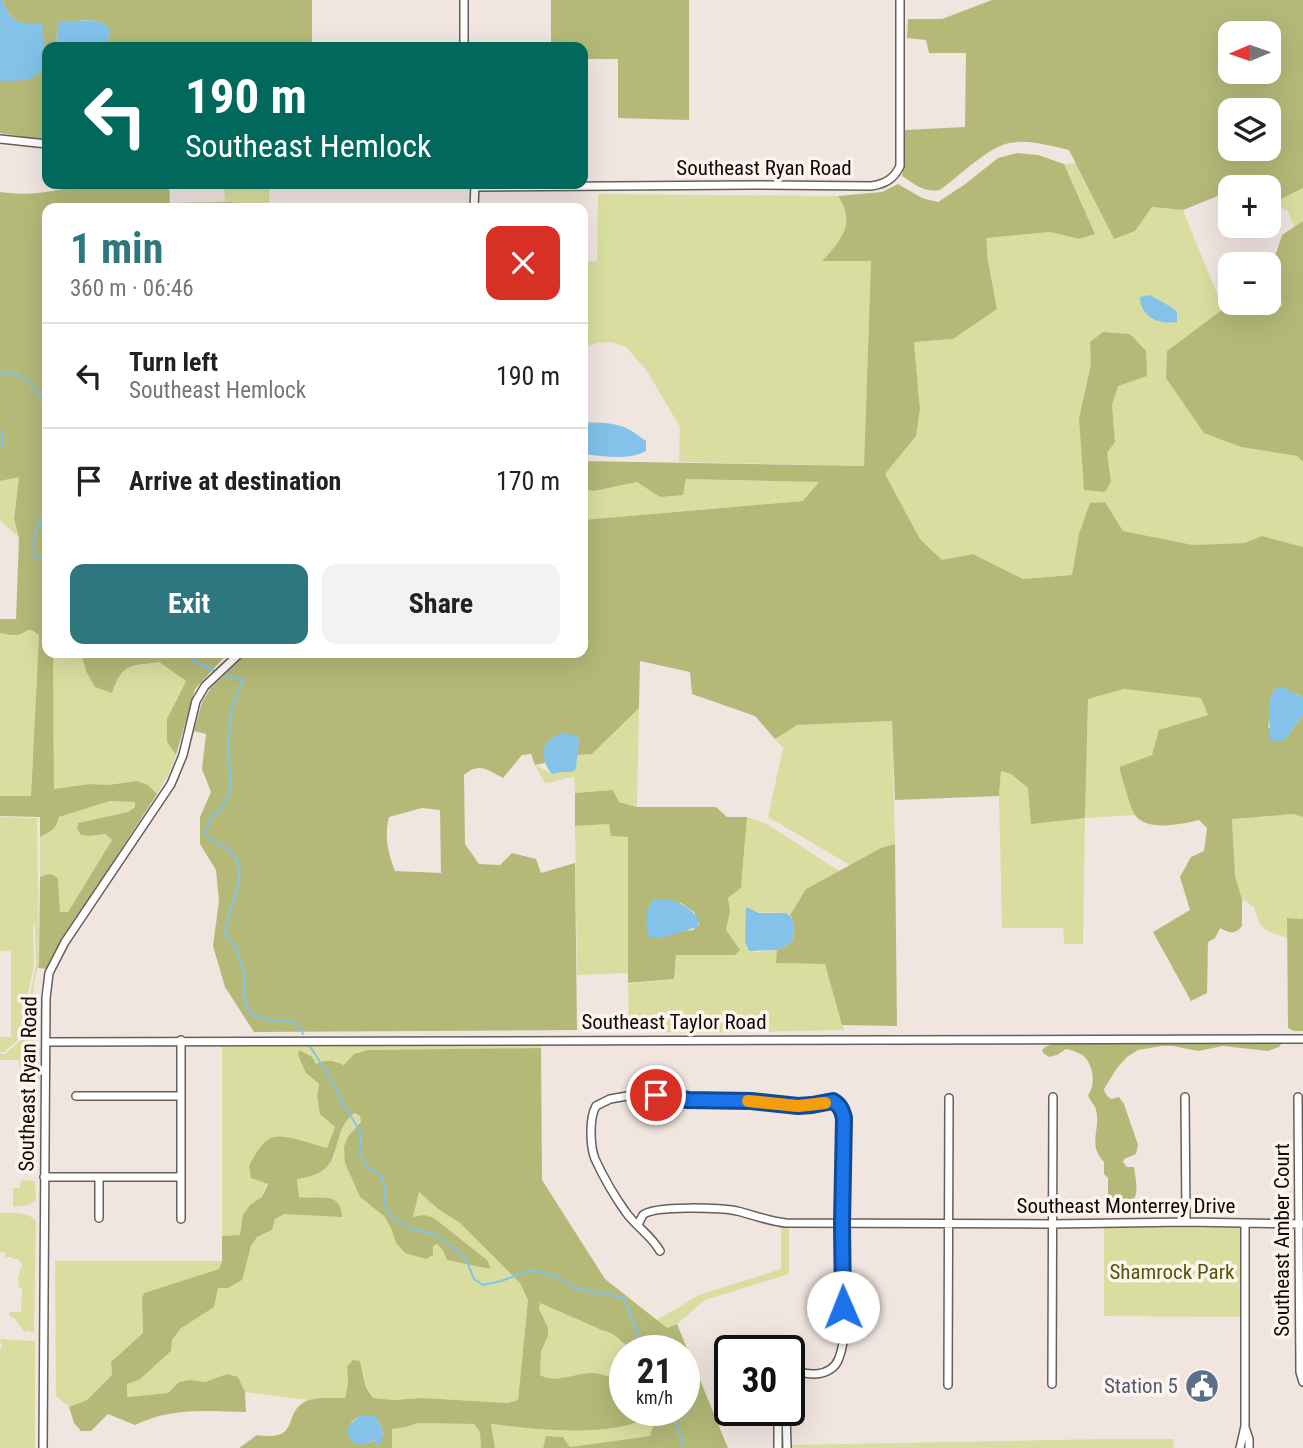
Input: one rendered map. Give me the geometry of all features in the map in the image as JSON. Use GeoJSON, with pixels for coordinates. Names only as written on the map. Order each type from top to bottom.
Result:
{"type":"FeatureCollection","features":[{"type":"Feature","properties":{"kind":"street"},"geometry":{"type":"LineString","coordinates":[[464,0],[464,42]]}},
{"type":"Feature","properties":{"kind":"street","name":"Southeast Ryan Road"},"geometry":{"type":"LineString","coordinates":[[588,185],[881,185],[894,176],[900,166],[900,0]]}},
{"type":"Feature","properties":{"kind":"street"},"geometry":{"type":"LineString","coordinates":[[0,139],[42,143]]}},
{"type":"Feature","properties":{"kind":"street","name":"Southeast Ryan Road"},"geometry":{"type":"LineString","coordinates":[[43,1448],[47,986],[54,962],[65,942],[171,784],[183,755],[196,701],[205,686],[235,658]]}},
{"type":"Feature","properties":{"kind":"street","name":"Southeast Taylor Road"},"geometry":{"type":"LineString","coordinates":[[46,1042],[1303,1039]]}},
{"type":"Feature","properties":{"kind":"street"},"geometry":{"type":"LineString","coordinates":[[181,1040],[181,1219]]}},
{"type":"Feature","properties":{"kind":"street"},"geometry":{"type":"LineString","coordinates":[[660,1251],[655,1242],[625,1212],[594,1157],[591,1121],[596,1107],[610,1099],[633,1095],[798,1106],[833,1101],[839,1104],[844,1118],[844,1344],[835,1371],[805,1374]]}},
{"type":"Feature","properties":{"kind":"street"},"geometry":{"type":"LineString","coordinates":[[76,1096],[180,1096]]}},
{"type":"Feature","properties":{"kind":"street"},"geometry":{"type":"LineString","coordinates":[[1052,1384],[1053,1097]]}},
{"type":"Feature","properties":{"kind":"street"},"geometry":{"type":"LineString","coordinates":[[1185,1097],[1186,1222]]}},
{"type":"Feature","properties":{"kind":"street","name":"Southeast Amber Court"},"geometry":{"type":"LineString","coordinates":[[1298,1097],[1300,1372],[1303,1382]]}},
{"type":"Feature","properties":{"kind":"street"},"geometry":{"type":"LineString","coordinates":[[839,1104],[846,1098]]}},
{"type":"Feature","properties":{"kind":"street"},"geometry":{"type":"LineString","coordinates":[[948,1385],[949,1098]]}},
{"type":"Feature","properties":{"kind":"street"},"geometry":{"type":"LineString","coordinates":[[589,1100],[596,1107]]}},
{"type":"Feature","properties":{"kind":"street"},"geometry":{"type":"LineString","coordinates":[[44,1177],[181,1177]]}},
{"type":"Feature","properties":{"kind":"street"},"geometry":{"type":"LineString","coordinates":[[99,1177],[99,1218]]}},
{"type":"Feature","properties":{"kind":"street","name":"Southeast Monterrey Drive"},"geometry":{"type":"LineString","coordinates":[[638,1225],[643,1215],[654,1209],[719,1208],[786,1223],[1301,1224]]}},
{"type":"Feature","properties":{"kind":"street"},"geometry":{"type":"LineString","coordinates":[[1240,1448],[1245,1426],[1245,1224]]}},
{"type":"Feature","properties":{"kind":"street"},"geometry":{"type":"LineString","coordinates":[[778,1426],[778,1448]]}},
{"type":"Feature","properties":{"kind":"street"},"geometry":{"type":"LineString","coordinates":[[786,1426],[787,1448]]}},
{"type":"Feature","properties":{"kind":"street"},"geometry":{"type":"LineString","coordinates":[[1245,1426],[1249,1448]]}},
{"type":"Feature","properties":{"kind":"green space"},"geometry":{"type":"Polygon","coordinates":[[[2,0],[312,0],[312,42],[106,42],[110,31],[102,23],[91,20],[66,21],[57,31],[56,42],[42,42],[42,140],[0,133],[0,81],[30,79],[33,25],[13,18],[2,0]]]}},
{"type":"Feature","properties":{"kind":"green space"},"geometry":{"type":"Polygon","coordinates":[[[551,0],[689,0],[689,120],[618,118],[618,59],[588,59],[588,42],[551,42],[551,0]]]}},
{"type":"Feature","properties":{"kind":"green space"},"geometry":{"type":"Polygon","coordinates":[[[992,0],[1303,0],[1303,188],[1281,199],[1281,175],[1218,175],[1218,196],[1183,210],[1152,207],[1135,231],[1114,239],[1069,150],[1032,142],[1009,143],[983,156],[940,190],[920,187],[902,176],[905,130],[965,127],[966,53],[929,53],[926,40],[907,38],[908,19],[942,19],[992,0]]]}},
{"type":"Feature","properties":{"kind":"green space"},"geometry":{"type":"Polygon","coordinates":[[[1017,153],[1038,155],[1064,164],[1095,234],[1079,239],[1050,232],[986,238],[997,309],[953,339],[914,342],[920,410],[916,436],[885,474],[920,539],[942,560],[973,554],[1023,579],[1072,575],[1079,534],[1090,503],[1105,502],[1123,531],[1193,545],[1244,543],[1262,536],[1303,547],[1303,697],[1278,687],[1270,701],[1268,727],[1285,739],[1303,715],[1303,817],[1293,814],[1232,819],[1235,876],[1242,899],[1242,926],[1232,932],[1220,928],[1215,938],[1208,942],[1207,993],[1191,1001],[1153,932],[1190,910],[1180,877],[1191,857],[1204,851],[1207,828],[1199,820],[1156,825],[1140,820],[1133,811],[1119,767],[1152,755],[1159,730],[1208,715],[1201,698],[1124,689],[1088,699],[1085,818],[1031,824],[1028,788],[1011,774],[1001,771],[999,796],[895,800],[892,721],[797,725],[775,739],[755,716],[692,694],[690,672],[640,661],[639,708],[592,754],[577,755],[579,739],[576,736],[544,754],[545,763],[535,765],[531,754],[522,755],[503,778],[479,768],[464,775],[465,844],[479,864],[500,865],[512,853],[536,859],[541,873],[575,863],[577,1030],[254,1032],[225,987],[213,946],[219,901],[216,870],[200,844],[200,817],[211,792],[202,769],[206,734],[194,731],[202,702],[211,688],[242,658],[588,658],[588,520],[803,501],[819,482],[686,479],[683,495],[660,497],[637,482],[588,490],[588,461],[864,466],[871,261],[822,261],[841,238],[846,223],[846,215],[838,196],[882,192],[898,184],[922,198],[938,202],[998,158],[1017,153]],[[422,808],[389,817],[388,844],[395,871],[441,873],[440,810],[422,808]]]}},
{"type":"Feature","properties":{"kind":"green space"},"geometry":{"type":"Polygon","coordinates":[[[1076,163],[1114,239],[1135,231],[1152,207],[1183,210],[1218,297],[1218,313],[1167,351],[1241,447],[1297,456],[1303,462],[1303,547],[1262,536],[1244,543],[1193,545],[1123,531],[1105,502],[1079,534],[1072,575],[1023,579],[973,554],[942,560],[920,539],[885,474],[916,436],[920,410],[914,342],[953,339],[988,262],[985,238],[1050,232],[1079,239],[1095,234],[1064,164],[1076,163]],[[1103,332],[1090,342],[1091,364],[1079,418],[1107,453],[1115,442],[1112,405],[1132,336],[1130,333],[1103,332]]]}},
{"type":"Feature","properties":{"kind":"green space"},"geometry":{"type":"Polygon","coordinates":[[[1303,188],[1303,221],[1294,227],[1288,211],[1281,207],[1281,199],[1303,188]]]}},
{"type":"Feature","properties":{"kind":"green space"},"geometry":{"type":"Polygon","coordinates":[[[169,189],[170,203],[42,203],[42,658],[53,658],[54,789],[137,781],[148,785],[157,794],[56,950],[47,969],[38,968],[40,877],[50,874],[58,879],[60,912],[68,912],[112,840],[105,834],[81,835],[77,829],[78,823],[128,812],[135,807],[135,802],[110,801],[59,817],[53,830],[40,837],[40,817],[0,816],[0,796],[31,796],[39,635],[30,630],[18,635],[0,633],[0,619],[16,619],[19,538],[14,519],[19,477],[0,481],[0,192],[21,194],[59,190],[169,189]]]}},
{"type":"Feature","properties":{"kind":"green space"},"geometry":{"type":"Polygon","coordinates":[[[224,189],[269,189],[269,203],[225,202],[224,189]]]}},
{"type":"Feature","properties":{"kind":"green space"},"geometry":{"type":"Polygon","coordinates":[[[598,194],[838,196],[846,215],[846,223],[841,238],[823,260],[871,261],[864,466],[679,462],[680,427],[647,371],[626,347],[611,342],[588,346],[588,261],[597,261],[598,194]]]}},
{"type":"Feature","properties":{"kind":"green space"},"geometry":{"type":"Polygon","coordinates":[[[232,202],[235,203],[170,203],[232,202]]]}},
{"type":"Feature","properties":{"kind":"green space"},"geometry":{"type":"Polygon","coordinates":[[[1303,221],[1303,462],[1297,456],[1241,447],[1204,433],[1166,378],[1167,351],[1218,313],[1218,315],[1281,315],[1281,252],[1276,252],[1282,235],[1303,221]]]}},
{"type":"Feature","properties":{"kind":"green space"},"geometry":{"type":"Polygon","coordinates":[[[1103,332],[1130,334],[1146,351],[1147,376],[1118,386],[1112,405],[1115,442],[1107,453],[1111,482],[1105,492],[1084,490],[1079,418],[1091,364],[1090,342],[1103,332]]]}},
{"type":"Feature","properties":{"kind":"green space"},"geometry":{"type":"Polygon","coordinates":[[[19,476],[14,519],[19,538],[0,520],[0,481],[19,476]]]}},
{"type":"Feature","properties":{"kind":"green space"},"geometry":{"type":"Polygon","coordinates":[[[686,479],[820,482],[803,501],[588,520],[588,490],[637,482],[686,479]]]}},
{"type":"Feature","properties":{"kind":"green space"},"geometry":{"type":"Polygon","coordinates":[[[27,630],[39,634],[31,796],[0,796],[0,633],[15,636],[27,630]]]}},
{"type":"Feature","properties":{"kind":"green space"},"geometry":{"type":"Polygon","coordinates":[[[53,658],[82,658],[86,671],[112,693],[119,675],[128,667],[159,662],[186,681],[176,700],[167,742],[176,755],[157,794],[148,785],[137,781],[54,789],[53,658]]]}},
{"type":"Feature","properties":{"kind":"green space"},"geometry":{"type":"Polygon","coordinates":[[[82,658],[223,658],[195,689],[176,755],[167,742],[167,719],[186,681],[159,662],[128,668],[120,676],[112,693],[95,687],[82,658]]]}},
{"type":"Feature","properties":{"kind":"green space"},"geometry":{"type":"Polygon","coordinates":[[[1124,689],[1201,698],[1208,715],[1160,730],[1152,755],[1119,767],[1135,815],[1085,818],[1088,699],[1124,689]]]}},
{"type":"Feature","properties":{"kind":"green space"},"geometry":{"type":"Polygon","coordinates":[[[639,708],[637,807],[619,802],[613,790],[575,793],[574,777],[545,783],[535,765],[552,774],[567,772],[577,762],[577,755],[592,754],[639,708]]]}},
{"type":"Feature","properties":{"kind":"green space"},"geometry":{"type":"Polygon","coordinates":[[[892,721],[895,844],[881,848],[850,865],[768,817],[783,748],[775,739],[796,725],[892,721]]]}},
{"type":"Feature","properties":{"kind":"green space"},"geometry":{"type":"Polygon","coordinates":[[[1001,771],[1011,774],[1028,788],[1085,818],[1083,944],[1064,944],[1063,928],[1002,928],[999,796],[1001,771]]]}},
{"type":"Feature","properties":{"kind":"green space"},"geometry":{"type":"Polygon","coordinates":[[[613,790],[619,802],[637,807],[716,807],[727,817],[747,817],[741,888],[728,898],[730,911],[726,930],[740,950],[735,955],[676,955],[674,979],[628,983],[628,837],[611,836],[609,824],[575,826],[575,793],[613,790]],[[681,903],[647,917],[648,934],[693,930],[699,924],[694,912],[681,903]]]}},
{"type":"Feature","properties":{"kind":"green space"},"geometry":{"type":"Polygon","coordinates":[[[110,801],[135,802],[135,807],[128,812],[78,823],[88,836],[105,834],[112,840],[68,912],[60,912],[59,903],[40,877],[40,837],[51,832],[59,817],[110,801]]]}},
{"type":"Feature","properties":{"kind":"green space"},"geometry":{"type":"Polygon","coordinates":[[[1293,814],[1303,817],[1303,917],[1287,918],[1287,938],[1264,929],[1254,907],[1242,899],[1235,876],[1232,818],[1293,814]]]}},
{"type":"Feature","properties":{"kind":"green space"},"geometry":{"type":"Polygon","coordinates":[[[0,817],[37,818],[39,962],[33,991],[38,1016],[37,1044],[41,1052],[38,1060],[40,1080],[37,1078],[37,1084],[25,1086],[27,1070],[20,1068],[19,1060],[0,1060],[0,1054],[5,1054],[21,1040],[36,965],[35,926],[33,925],[34,965],[19,1039],[4,1052],[0,1052],[0,1037],[11,1037],[11,951],[0,951],[0,817]]]}},
{"type":"Feature","properties":{"kind":"green space"},"geometry":{"type":"Polygon","coordinates":[[[747,817],[767,824],[839,871],[806,889],[790,915],[747,912],[747,948],[755,952],[777,950],[777,963],[825,964],[844,1030],[699,1033],[629,1031],[628,984],[674,979],[676,955],[703,954],[724,930],[728,917],[728,898],[741,888],[747,817]]]}},
{"type":"Feature","properties":{"kind":"green space"},"geometry":{"type":"Polygon","coordinates":[[[609,824],[628,836],[628,973],[577,975],[575,826],[609,824]]]}},
{"type":"Feature","properties":{"kind":"green space"},"geometry":{"type":"Polygon","coordinates":[[[895,844],[897,1026],[842,1025],[825,964],[776,963],[777,950],[791,943],[794,929],[790,915],[806,889],[881,848],[895,844]]]}},
{"type":"Feature","properties":{"kind":"green space"},"geometry":{"type":"Polygon","coordinates":[[[1303,917],[1303,1031],[1294,1031],[1288,1028],[1287,918],[1303,917]]]}},
{"type":"Feature","properties":{"kind":"green space"},"geometry":{"type":"Polygon","coordinates":[[[541,1043],[541,1048],[369,1050],[344,1065],[335,1060],[306,1073],[319,1084],[317,1096],[335,1127],[327,1148],[282,1136],[262,1197],[250,1205],[240,1235],[222,1236],[222,1046],[541,1043]]]}},
{"type":"Feature","properties":{"kind":"green space"},"geometry":{"type":"Polygon","coordinates":[[[1282,1043],[1268,1051],[1223,1046],[1198,1051],[1162,1046],[1138,1050],[1127,1057],[1104,1089],[1111,1099],[1119,1097],[1124,1104],[1138,1145],[1136,1154],[1123,1162],[1127,1167],[1134,1167],[1136,1185],[1133,1201],[1123,1208],[1109,1201],[1104,1162],[1096,1149],[1097,1117],[1088,1095],[1093,1083],[1089,1064],[1083,1056],[1066,1049],[1049,1057],[1042,1050],[1052,1044],[1282,1043]]]}},
{"type":"Feature","properties":{"kind":"green space"},"geometry":{"type":"Polygon","coordinates":[[[541,1048],[542,1180],[605,1279],[667,1328],[677,1324],[682,1335],[613,1335],[540,1303],[539,1309],[548,1328],[548,1336],[541,1351],[540,1375],[559,1378],[591,1373],[609,1377],[609,1426],[623,1426],[572,1430],[491,1424],[495,1448],[481,1448],[480,1432],[474,1424],[418,1423],[392,1429],[392,1448],[239,1448],[257,1435],[271,1436],[286,1431],[294,1413],[306,1401],[345,1398],[347,1366],[353,1360],[360,1361],[366,1388],[373,1398],[508,1403],[518,1400],[528,1300],[520,1283],[460,1223],[438,1209],[419,1192],[413,1217],[424,1215],[434,1218],[487,1260],[491,1269],[447,1260],[437,1244],[433,1246],[433,1255],[426,1259],[405,1253],[396,1243],[384,1216],[360,1197],[345,1163],[344,1147],[348,1136],[361,1122],[360,1116],[355,1113],[346,1122],[331,1161],[325,1169],[297,1179],[299,1197],[333,1200],[338,1203],[342,1217],[285,1214],[275,1219],[272,1230],[257,1237],[251,1246],[242,1280],[228,1288],[218,1288],[214,1307],[180,1329],[172,1340],[171,1351],[139,1380],[127,1384],[127,1397],[168,1393],[179,1382],[205,1382],[227,1374],[238,1377],[245,1392],[246,1412],[175,1413],[135,1425],[108,1414],[91,1431],[81,1431],[74,1423],[69,1407],[87,1400],[112,1375],[111,1362],[143,1333],[144,1293],[219,1269],[222,1261],[222,1236],[240,1235],[243,1215],[250,1205],[262,1197],[268,1184],[251,1178],[249,1166],[262,1145],[269,1139],[281,1137],[327,1148],[335,1127],[320,1114],[317,1096],[319,1084],[306,1073],[298,1055],[299,1050],[312,1057],[316,1064],[330,1061],[344,1065],[354,1054],[369,1050],[541,1048]],[[359,1416],[351,1423],[369,1443],[383,1436],[378,1420],[359,1416]]]}},
{"type":"Feature","properties":{"kind":"green space"},"geometry":{"type":"Polygon","coordinates":[[[25,1095],[37,1097],[36,1170],[19,1169],[25,1168],[25,1095]]]}},
{"type":"Feature","properties":{"kind":"green space"},"geometry":{"type":"Polygon","coordinates":[[[355,1113],[360,1116],[361,1122],[347,1136],[360,1197],[383,1216],[405,1253],[437,1244],[444,1250],[447,1260],[490,1268],[412,1218],[419,1192],[438,1209],[460,1223],[520,1283],[528,1300],[518,1400],[508,1403],[372,1398],[366,1388],[363,1370],[347,1366],[345,1398],[307,1400],[245,1392],[238,1378],[227,1374],[205,1382],[179,1382],[168,1393],[126,1397],[127,1384],[139,1380],[180,1329],[214,1307],[218,1288],[228,1288],[257,1237],[272,1230],[275,1219],[327,1197],[299,1197],[297,1179],[334,1158],[343,1127],[355,1113]]]}},
{"type":"Feature","properties":{"kind":"green space"},"geometry":{"type":"Polygon","coordinates":[[[21,1180],[35,1181],[36,1200],[28,1205],[13,1207],[13,1188],[20,1188],[21,1180]]]}},
{"type":"Feature","properties":{"kind":"green space"},"geometry":{"type":"Polygon","coordinates":[[[0,1213],[24,1214],[36,1221],[34,1332],[24,1332],[9,1315],[9,1312],[21,1312],[22,1288],[19,1288],[18,1278],[22,1264],[18,1259],[5,1257],[5,1253],[0,1252],[0,1213]]]}},
{"type":"Feature","properties":{"kind":"green space"},"geometry":{"type":"Polygon","coordinates":[[[789,1225],[789,1274],[705,1300],[677,1324],[667,1328],[657,1320],[699,1295],[781,1269],[781,1226],[789,1225]]]}},
{"type":"Feature","properties":{"kind":"green space","name":"Shamrock Park"},"geometry":{"type":"Polygon","coordinates":[[[1104,1227],[1241,1228],[1240,1317],[1104,1316],[1104,1227]]]}},
{"type":"Feature","properties":{"kind":"green space"},"geometry":{"type":"Polygon","coordinates":[[[55,1261],[222,1261],[219,1269],[144,1293],[143,1333],[111,1362],[112,1375],[87,1400],[69,1407],[56,1396],[55,1261]]]}},
{"type":"Feature","properties":{"kind":"green space"},"geometry":{"type":"Polygon","coordinates":[[[540,1303],[613,1335],[609,1335],[609,1377],[591,1373],[559,1378],[540,1375],[541,1351],[548,1336],[539,1309],[540,1303]]]}},
{"type":"Feature","properties":{"kind":"green space"},"geometry":{"type":"Polygon","coordinates":[[[0,1339],[35,1341],[35,1448],[0,1448],[0,1339]]]}},
{"type":"Feature","properties":{"kind":"green space"},"geometry":{"type":"Polygon","coordinates":[[[700,1380],[714,1414],[714,1426],[719,1426],[728,1448],[543,1448],[546,1436],[563,1437],[570,1447],[650,1436],[653,1427],[700,1426],[700,1380]]]}},
{"type":"Feature","properties":{"kind":"green space"},"geometry":{"type":"Polygon","coordinates":[[[418,1423],[475,1424],[480,1432],[481,1448],[392,1448],[391,1429],[418,1423]]]}},
{"type":"Feature","properties":{"kind":"green space"},"geometry":{"type":"Polygon","coordinates":[[[491,1424],[529,1428],[654,1427],[650,1436],[569,1447],[563,1437],[546,1436],[543,1448],[495,1448],[491,1424]]]}},
{"type":"Feature","properties":{"kind":"green space"},"geometry":{"type":"Polygon","coordinates":[[[1174,1439],[1173,1448],[791,1448],[790,1445],[1174,1439]]]}},
{"type":"Feature","properties":{"kind":"water"},"geometry":{"type":"Polygon","coordinates":[[[2,0],[8,13],[21,23],[42,23],[44,42],[42,66],[36,76],[18,81],[0,81],[2,0]]]}},
{"type":"Feature","properties":{"kind":"water"},"geometry":{"type":"Polygon","coordinates":[[[59,22],[102,22],[110,30],[108,39],[106,42],[56,42],[59,22]]]}},
{"type":"Feature","properties":{"kind":"water"},"geometry":{"type":"Polygon","coordinates":[[[1150,295],[1177,312],[1177,322],[1157,321],[1143,310],[1140,297],[1150,295]]]}},
{"type":"Feature","properties":{"kind":"water"},"geometry":{"type":"Polygon","coordinates":[[[588,422],[609,423],[625,428],[646,441],[646,451],[639,454],[607,457],[588,455],[588,422]]]}},
{"type":"Feature","properties":{"kind":"water"},"geometry":{"type":"Polygon","coordinates":[[[1278,687],[1303,697],[1303,715],[1285,739],[1271,742],[1270,699],[1278,687]]]}},
{"type":"Feature","properties":{"kind":"water"},"geometry":{"type":"Polygon","coordinates":[[[561,734],[573,735],[579,739],[576,769],[572,772],[552,774],[545,763],[544,751],[549,740],[561,734]]]}},
{"type":"Feature","properties":{"kind":"water"},"geometry":{"type":"Polygon","coordinates":[[[654,899],[674,901],[685,906],[699,920],[697,927],[662,938],[649,937],[647,917],[654,899]]]}},
{"type":"Feature","properties":{"kind":"water"},"geometry":{"type":"Polygon","coordinates":[[[746,907],[759,913],[786,913],[790,916],[794,926],[791,943],[777,950],[749,951],[745,942],[746,907]]]}},
{"type":"Feature","properties":{"kind":"water"},"geometry":{"type":"Polygon","coordinates":[[[359,1416],[375,1416],[380,1424],[382,1438],[377,1446],[374,1440],[355,1444],[349,1438],[348,1427],[359,1416]]]}},
{"type":"Feature","properties":{"kind":"waterway"},"geometry":{"type":"LineString","coordinates":[[0,375],[10,372],[27,379],[42,399]]}},
{"type":"Feature","properties":{"kind":"waterway"},"geometry":{"type":"LineString","coordinates":[[0,431],[3,445],[0,447]]}},
{"type":"Feature","properties":{"kind":"waterway"},"geometry":{"type":"LineString","coordinates":[[42,517],[34,537],[35,557],[42,559]]}},
{"type":"Feature","properties":{"kind":"waterway"},"geometry":{"type":"LineString","coordinates":[[192,658],[214,671]]}},
{"type":"Feature","properties":{"kind":"waterway"},"geometry":{"type":"LineString","coordinates":[[225,675],[243,679],[232,707],[228,744],[231,791],[221,809],[210,819],[206,834],[230,851],[238,863],[239,882],[225,934],[236,947],[244,972],[245,1001],[251,1014],[270,1020],[296,1022],[303,1034]]}},
{"type":"Feature","properties":{"kind":"waterway"},"geometry":{"type":"LineString","coordinates":[[309,1045],[361,1132],[360,1155],[368,1168],[382,1177],[385,1189],[384,1206],[393,1218],[412,1229],[437,1235],[466,1259],[474,1279],[483,1285],[531,1270],[556,1276],[575,1288],[624,1298],[638,1335]]}},
{"type":"Feature","properties":{"kind":"waterway"},"geometry":{"type":"LineString","coordinates":[[677,1426],[683,1446]]}},
{"type":"Feature","properties":{"kind":"slow traffic"},"geometry":{"type":"LineString","coordinates":[[748,1101],[798,1106],[825,1103]]}},
{"type":"Feature","properties":{"kind":"place","name":"Station 5"},"geometry":{"type":"Point","coordinates":[1202,1386]}},
{"type":"Feature","properties":{"kind":"route"},"geometry":{"type":"LineString","coordinates":[[656,1095],[688,1100],[751,1101],[798,1106],[833,1101],[839,1104],[844,1118],[843,1307]]}}]}
